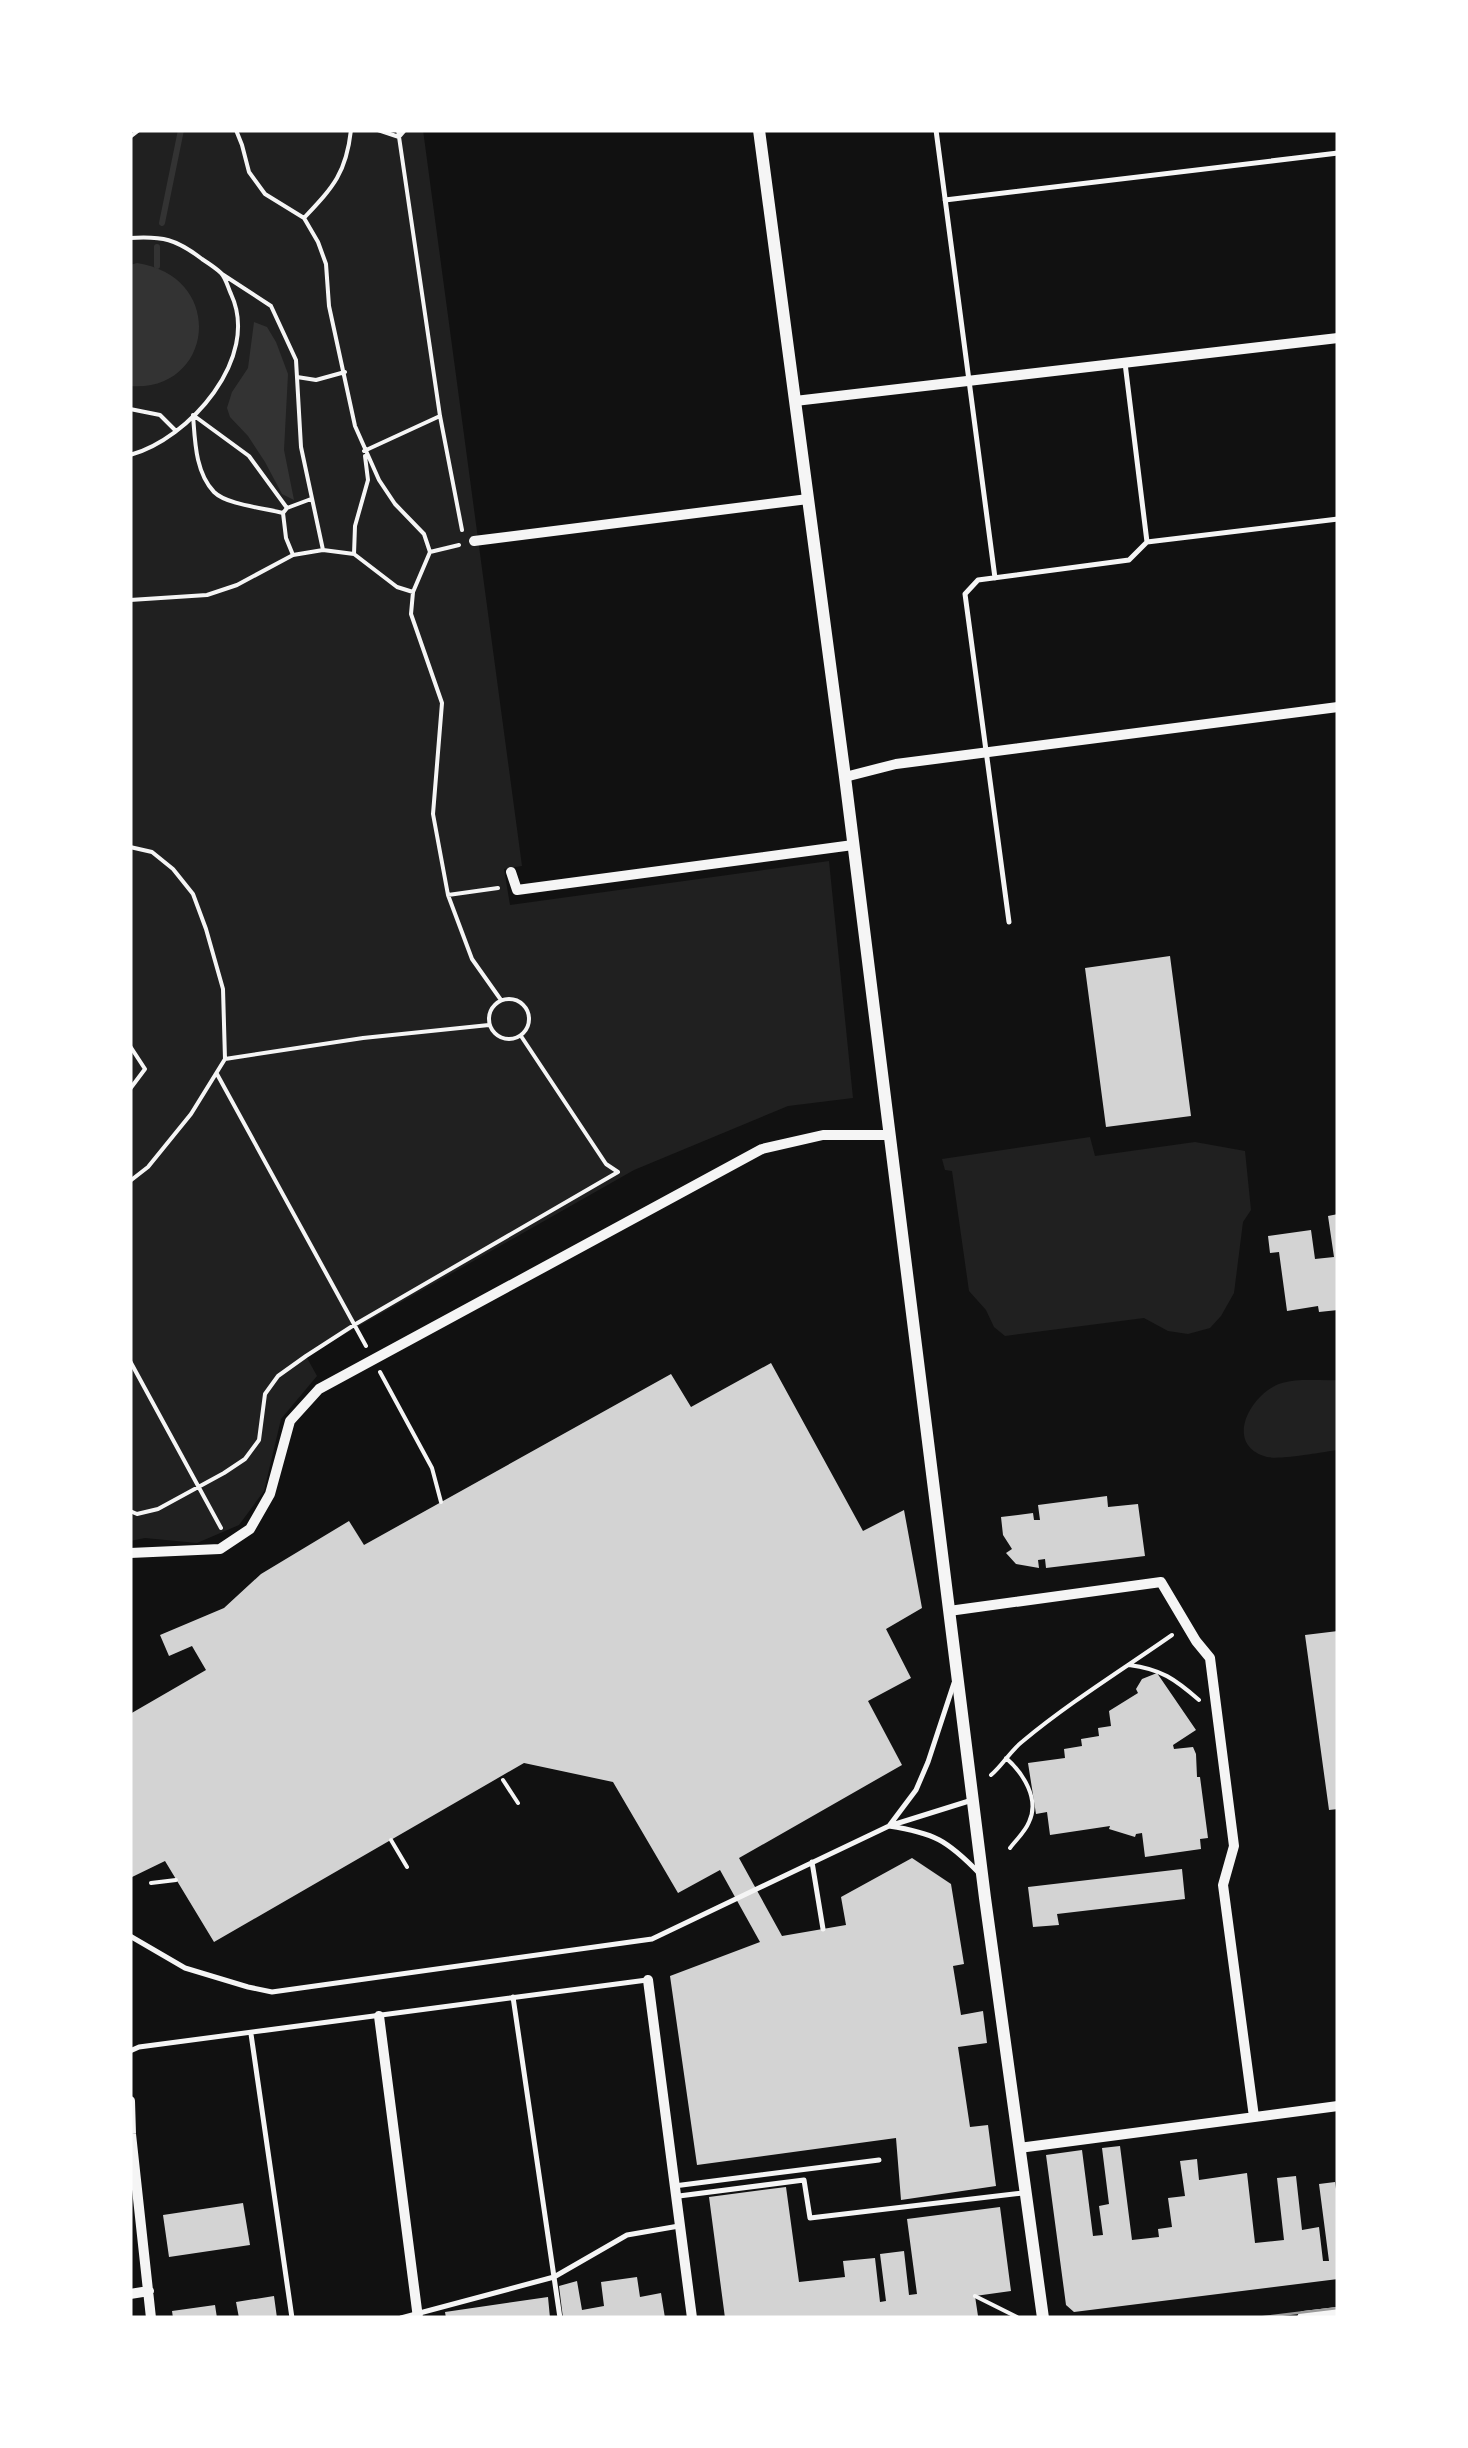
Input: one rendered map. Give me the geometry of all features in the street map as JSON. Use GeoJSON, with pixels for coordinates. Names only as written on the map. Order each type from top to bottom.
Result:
{"type":"FeatureCollection","features":[{"type":"Feature","properties":{"kind":"main road"},"geometry":{"type":"LineString","coordinates":[[1304,2318],[1338,2314]]}},
{"type":"Feature","properties":{"kind":"street"},"geometry":{"type":"LineString","coordinates":[[759,130],[845,778],[972,1800],[1043,2318]]}},
{"type":"Feature","properties":{"kind":"street"},"geometry":{"type":"LineString","coordinates":[[795,400],[1338,338]]}},
{"type":"Feature","properties":{"kind":"street"},"geometry":{"type":"LineString","coordinates":[[474,541],[808,499]]}},
{"type":"Feature","properties":{"kind":"street"},"geometry":{"type":"LineString","coordinates":[[845,778],[896,764],[1338,707]]}},
{"type":"Feature","properties":{"kind":"street"},"geometry":{"type":"LineString","coordinates":[[512,888],[853,845]]}},
{"type":"Feature","properties":{"kind":"street"},"geometry":{"type":"LineString","coordinates":[[511,872],[515,903]]}},
{"type":"Feature","properties":{"kind":"street"},"geometry":{"type":"LineString","coordinates":[[130,1553],[220,1549],[250,1529],[270,1494],[290,1420],[318,1389],[762,1150],[823,1134],[890,1135]]}},
{"type":"Feature","properties":{"kind":"street"},"geometry":{"type":"LineString","coordinates":[[949,1611],[1161,1582],[1210,1658],[1234,1846],[1223,1885],[1254,2118]]}},
{"type":"Feature","properties":{"kind":"street"},"geometry":{"type":"LineString","coordinates":[[648,1980],[692,2318]]}},
{"type":"Feature","properties":{"kind":"street"},"geometry":{"type":"LineString","coordinates":[[379,2016],[418,2316]]}},
{"type":"Feature","properties":{"kind":"street"},"geometry":{"type":"LineString","coordinates":[[130,2101],[151,2318]]}},
{"type":"Feature","properties":{"kind":"street"},"geometry":{"type":"LineString","coordinates":[[1019,2148],[1338,2106]]}},
{"type":"Feature","properties":{"kind":"street"},"geometry":{"type":"LineString","coordinates":[[130,2294],[149,2291]]}},
{"type":"Feature","properties":{"kind":"lane"},"geometry":{"type":"LineString","coordinates":[[936,130],[995,578]]}},
{"type":"Feature","properties":{"kind":"lane"},"geometry":{"type":"LineString","coordinates":[[945,200],[1338,153]]}},
{"type":"Feature","properties":{"kind":"lane"},"geometry":{"type":"LineString","coordinates":[[1125,363],[1147,542]]}},
{"type":"Feature","properties":{"kind":"lane"},"geometry":{"type":"LineString","coordinates":[[1010,922],[965,594],[978,580],[1129,560],[1147,542],[1338,519]]}},
{"type":"Feature","properties":{"kind":"lane"},"geometry":{"type":"LineString","coordinates":[[888,1826],[916,1790],[957,1676]]}},
{"type":"Feature","properties":{"kind":"lane"},"geometry":{"type":"LineString","coordinates":[[130,1936],[185,1968],[272,1992],[652,1939],[888,1826],[972,1800]]}},
{"type":"Feature","properties":{"kind":"lane"},"geometry":{"type":"LineString","coordinates":[[888,1826],[924,1831],[946,1843],[982,1877]]}},
{"type":"Feature","properties":{"kind":"lane"},"geometry":{"type":"LineString","coordinates":[[812,1862],[822,1929]]}},
{"type":"Feature","properties":{"kind":"lane"},"geometry":{"type":"LineString","coordinates":[[130,2051],[648,1980]]}},
{"type":"Feature","properties":{"kind":"lane"},"geometry":{"type":"LineString","coordinates":[[513,1997],[560,2318]]}},
{"type":"Feature","properties":{"kind":"lane"},"geometry":{"type":"LineString","coordinates":[[250,2033],[292,2318]]}},
{"type":"Feature","properties":{"kind":"lane"},"geometry":{"type":"LineString","coordinates":[[674,2191],[879,2160]]}},
{"type":"Feature","properties":{"kind":"lane"},"geometry":{"type":"LineString","coordinates":[[674,2191],[804,2180],[810,2218],[1026,2192]]}},
{"type":"Feature","properties":{"kind":"lane"},"geometry":{"type":"LineString","coordinates":[[401,2318],[554,2277],[628,2235],[679,2226]]}},
{"type":"Feature","properties":{"kind":"path"},"geometry":{"type":"LineString","coordinates":[[130,137],[138,130]]}},
{"type":"Feature","properties":{"kind":"path"},"geometry":{"type":"LineString","coordinates":[[236,130],[249,172],[265,194],[304,218],[318,242],[326,264],[328,306],[364,451],[394,504],[424,534],[430,552],[413,592],[411,614],[442,703],[433,814],[448,896],[472,959],[501,1000]]}},
{"type":"Feature","properties":{"kind":"path"},"geometry":{"type":"LineString","coordinates":[[304,218],[340,176],[351,130]]}},
{"type":"Feature","properties":{"kind":"path"},"geometry":{"type":"LineString","coordinates":[[378,130],[405,130]]}},
{"type":"Feature","properties":{"kind":"path"},"geometry":{"type":"LineString","coordinates":[[398,133],[440,416],[460,520]]}},
{"type":"Feature","properties":{"kind":"path"},"geometry":{"type":"LineString","coordinates":[[130,238],[156,236],[180,242],[270,306],[296,360],[301,447],[322,550]]}},
{"type":"Feature","properties":{"kind":"path"},"geometry":{"type":"LineString","coordinates":[[130,454],[156,444],[176,430],[224,380],[239,328],[234,301],[222,274]]}},
{"type":"Feature","properties":{"kind":"path"},"geometry":{"type":"LineString","coordinates":[[297,376],[316,380],[345,372]]}},
{"type":"Feature","properties":{"kind":"path"},"geometry":{"type":"LineString","coordinates":[[130,410],[160,415],[176,430]]}},
{"type":"Feature","properties":{"kind":"path"},"geometry":{"type":"LineString","coordinates":[[193,415],[202,472],[215,494],[240,504],[285,511],[312,498]]}},
{"type":"Feature","properties":{"kind":"path"},"geometry":{"type":"LineString","coordinates":[[193,415],[248,456],[285,511],[286,538],[293,555]]}},
{"type":"Feature","properties":{"kind":"path"},"geometry":{"type":"LineString","coordinates":[[364,451],[440,416]]}},
{"type":"Feature","properties":{"kind":"path"},"geometry":{"type":"LineString","coordinates":[[354,554],[355,526],[368,480],[364,451]]}},
{"type":"Feature","properties":{"kind":"path"},"geometry":{"type":"LineString","coordinates":[[430,552],[474,541]]}},
{"type":"Feature","properties":{"kind":"path"},"geometry":{"type":"LineString","coordinates":[[130,600],[207,596],[293,555],[322,550],[354,554],[397,587],[413,592]]}},
{"type":"Feature","properties":{"kind":"path"},"geometry":{"type":"LineString","coordinates":[[130,846],[152,852],[173,868],[193,894],[223,989],[225,1060],[180,1127],[148,1167],[130,1182]]}},
{"type":"Feature","properties":{"kind":"path"},"geometry":{"type":"LineString","coordinates":[[448,896],[512,888]]}},
{"type":"Feature","properties":{"kind":"path"},"geometry":{"type":"LineString","coordinates":[[514,999],[528,1012],[528,1026],[515,1039],[496,1036],[490,1025],[490,1013],[501,1000],[514,999]]}},
{"type":"Feature","properties":{"kind":"path"},"geometry":{"type":"LineString","coordinates":[[225,1060],[363,1038],[490,1025]]}},
{"type":"Feature","properties":{"kind":"path"},"geometry":{"type":"LineString","coordinates":[[130,1511],[137,1514],[158,1509],[245,1459],[259,1440],[265,1394],[278,1376],[618,1172],[598,1153],[520,1036]]}},
{"type":"Feature","properties":{"kind":"path"},"geometry":{"type":"LineString","coordinates":[[130,1046],[145,1070],[130,1089]]}},
{"type":"Feature","properties":{"kind":"path"},"geometry":{"type":"LineString","coordinates":[[217,1074],[356,1327]]}},
{"type":"Feature","properties":{"kind":"path"},"geometry":{"type":"LineString","coordinates":[[374,1359],[432,1468],[441,1502]]}},
{"type":"Feature","properties":{"kind":"path"},"geometry":{"type":"LineString","coordinates":[[130,1361],[229,1543]]}},
{"type":"Feature","properties":{"kind":"path"},"geometry":{"type":"LineString","coordinates":[[991,1775],[1026,1738],[1188,1624]]}},
{"type":"Feature","properties":{"kind":"path"},"geometry":{"type":"LineString","coordinates":[[1130,1664],[1166,1674],[1216,1714]]}},
{"type":"Feature","properties":{"kind":"path"},"geometry":{"type":"LineString","coordinates":[[1006,1758],[1028,1783],[1032,1814],[1010,1848]]}},
{"type":"Feature","properties":{"kind":"path"},"geometry":{"type":"LineString","coordinates":[[503,1780],[518,1803]]}},
{"type":"Feature","properties":{"kind":"path"},"geometry":{"type":"LineString","coordinates":[[392,1840],[407,1867]]}},
{"type":"Feature","properties":{"kind":"path"},"geometry":{"type":"LineString","coordinates":[[152,1883],[176,1880]]}},
{"type":"Feature","properties":{"kind":"path"},"geometry":{"type":"LineString","coordinates":[[975,2296],[1017,2318]]}},
{"type":"Feature","properties":{"kind":"shaded area"},"geometry":{"type":"Polygon","coordinates":[[[130,130],[423,130],[522,866],[504,869],[510,905],[829,861],[853,1098],[788,1106],[634,1170],[306,1356],[317,1376],[281,1419],[264,1491],[239,1525],[197,1543],[145,1538],[130,1541],[130,130]]]}},
{"type":"Feature","properties":{"kind":"shaded area"},"geometry":{"type":"Polygon","coordinates":[[[137,263],[166,273],[186,289],[197,310],[199,332],[193,354],[179,372],[158,383],[130,386],[130,265],[137,263]]]}},
{"type":"Feature","properties":{"kind":"shaded area"},"geometry":{"type":"Polygon","coordinates":[[[254,322],[267,327],[288,374],[284,450],[294,500],[282,494],[227,408],[232,392],[248,368],[254,322]]]}},
{"type":"Feature","properties":{"kind":"shaded area"},"geometry":{"type":"Polygon","coordinates":[[[1090,1137],[1095,1156],[1195,1142],[1245,1151],[1251,1210],[1243,1222],[1234,1293],[1210,1328],[1188,1334],[1168,1331],[1144,1318],[1005,1336],[969,1291],[952,1171],[945,1170],[942,1159],[1090,1137]]]}},
{"type":"Feature","properties":{"kind":"shaded area"},"geometry":{"type":"Polygon","coordinates":[[[1338,1380],[1338,1450],[1273,1458],[1253,1451],[1246,1442],[1246,1419],[1271,1388],[1295,1381],[1338,1380]]]}},
{"type":"Feature","properties":{"kind":"building"},"geometry":{"type":"Polygon","coordinates":[[[1170,956],[1191,1116],[1106,1127],[1085,968],[1170,956]]]}},
{"type":"Feature","properties":{"kind":"building"},"geometry":{"type":"Polygon","coordinates":[[[1338,1214],[1338,1310],[1319,1312],[1318,1306],[1287,1311],[1279,1252],[1270,1253],[1268,1236],[1311,1230],[1315,1259],[1334,1257],[1328,1216],[1338,1214]]]}},
{"type":"Feature","properties":{"kind":"building"},"geometry":{"type":"Polygon","coordinates":[[[771,1363],[863,1531],[904,1510],[922,1608],[886,1629],[911,1678],[868,1701],[902,1765],[739,1858],[782,1936],[846,1925],[841,1897],[912,1858],[951,1884],[964,1964],[953,1966],[961,2015],[983,2011],[987,2043],[958,2047],[970,2127],[988,2125],[996,2186],[901,2200],[896,2138],[697,2165],[670,1976],[760,1942],[720,1870],[678,1893],[613,1782],[524,1763],[214,1942],[165,1861],[130,1878],[130,1714],[206,1670],[192,1646],[169,1656],[160,1635],[224,1608],[261,1574],[349,1521],[364,1545],[671,1374],[691,1407],[771,1363]]]}},
{"type":"Feature","properties":{"kind":"building"},"geometry":{"type":"Polygon","coordinates":[[[1107,1496],[1108,1507],[1138,1504],[1145,1556],[1046,1568],[1045,1559],[1038,1560],[1039,1568],[1016,1564],[1006,1553],[1012,1549],[1003,1535],[1001,1517],[1033,1513],[1034,1520],[1040,1520],[1038,1505],[1107,1496]]]}},
{"type":"Feature","properties":{"kind":"building"},"geometry":{"type":"Polygon","coordinates":[[[1338,1631],[1338,1809],[1329,1810],[1305,1635],[1338,1631]]]}},
{"type":"Feature","properties":{"kind":"building"},"geometry":{"type":"Polygon","coordinates":[[[1157,1673],[1196,1730],[1173,1745],[1174,1749],[1193,1747],[1196,1754],[1208,1838],[1200,1839],[1201,1849],[1145,1857],[1142,1833],[1135,1837],[1109,1829],[1110,1826],[1050,1835],[1047,1812],[1036,1814],[1028,1763],[1065,1758],[1064,1749],[1082,1746],[1081,1739],[1099,1736],[1098,1728],[1111,1726],[1109,1711],[1138,1693],[1136,1689],[1142,1679],[1157,1673]]]}},
{"type":"Feature","properties":{"kind":"building"},"geometry":{"type":"Polygon","coordinates":[[[1182,1869],[1185,1899],[1057,1914],[1059,1925],[1033,1927],[1028,1887],[1182,1869]]]}},
{"type":"Feature","properties":{"kind":"building"},"geometry":{"type":"Polygon","coordinates":[[[1120,2146],[1132,2240],[1159,2237],[1158,2229],[1172,2227],[1168,2198],[1185,2196],[1180,2161],[1197,2159],[1199,2180],[1247,2173],[1255,2243],[1284,2240],[1277,2178],[1296,2176],[1302,2230],[1319,2227],[1323,2261],[1329,2261],[1319,2184],[1335,2182],[1338,2279],[1074,2312],[1066,2305],[1046,2155],[1082,2150],[1093,2236],[1103,2235],[1099,2206],[1109,2204],[1102,2148],[1120,2146]]]}},
{"type":"Feature","properties":{"kind":"building"},"geometry":{"type":"Polygon","coordinates":[[[786,2187],[799,2282],[845,2277],[843,2261],[875,2258],[880,2302],[886,2301],[880,2254],[904,2251],[909,2295],[917,2294],[907,2219],[1000,2207],[1011,2291],[975,2296],[978,2316],[963,2318],[725,2318],[709,2197],[786,2187]]]}},
{"type":"Feature","properties":{"kind":"building"},"geometry":{"type":"Polygon","coordinates":[[[243,2203],[250,2245],[169,2257],[163,2215],[243,2203]]]}},
{"type":"Feature","properties":{"kind":"building"},"geometry":{"type":"Polygon","coordinates":[[[637,2277],[640,2297],[661,2293],[665,2318],[563,2318],[559,2286],[577,2281],[582,2310],[604,2306],[601,2282],[637,2277]]]}},
{"type":"Feature","properties":{"kind":"building"},"geometry":{"type":"Polygon","coordinates":[[[274,2296],[277,2318],[239,2318],[236,2302],[274,2296]]]}},
{"type":"Feature","properties":{"kind":"building"},"geometry":{"type":"Polygon","coordinates":[[[548,2297],[550,2318],[446,2318],[445,2312],[548,2297]]]}},
{"type":"Feature","properties":{"kind":"building"},"geometry":{"type":"Polygon","coordinates":[[[215,2305],[217,2318],[173,2318],[172,2311],[215,2305]]]}},
{"type":"Feature","properties":{"kind":"waterway"},"geometry":{"type":"LineString","coordinates":[[162,223],[181,130]]}},
{"type":"Feature","properties":{"kind":"waterway"},"geometry":{"type":"LineString","coordinates":[[157,247],[157,266]]}},
{"type":"Feature","properties":{"kind":"tram line"},"geometry":{"type":"LineString","coordinates":[[1256,2318],[1338,2308]]}}]}
